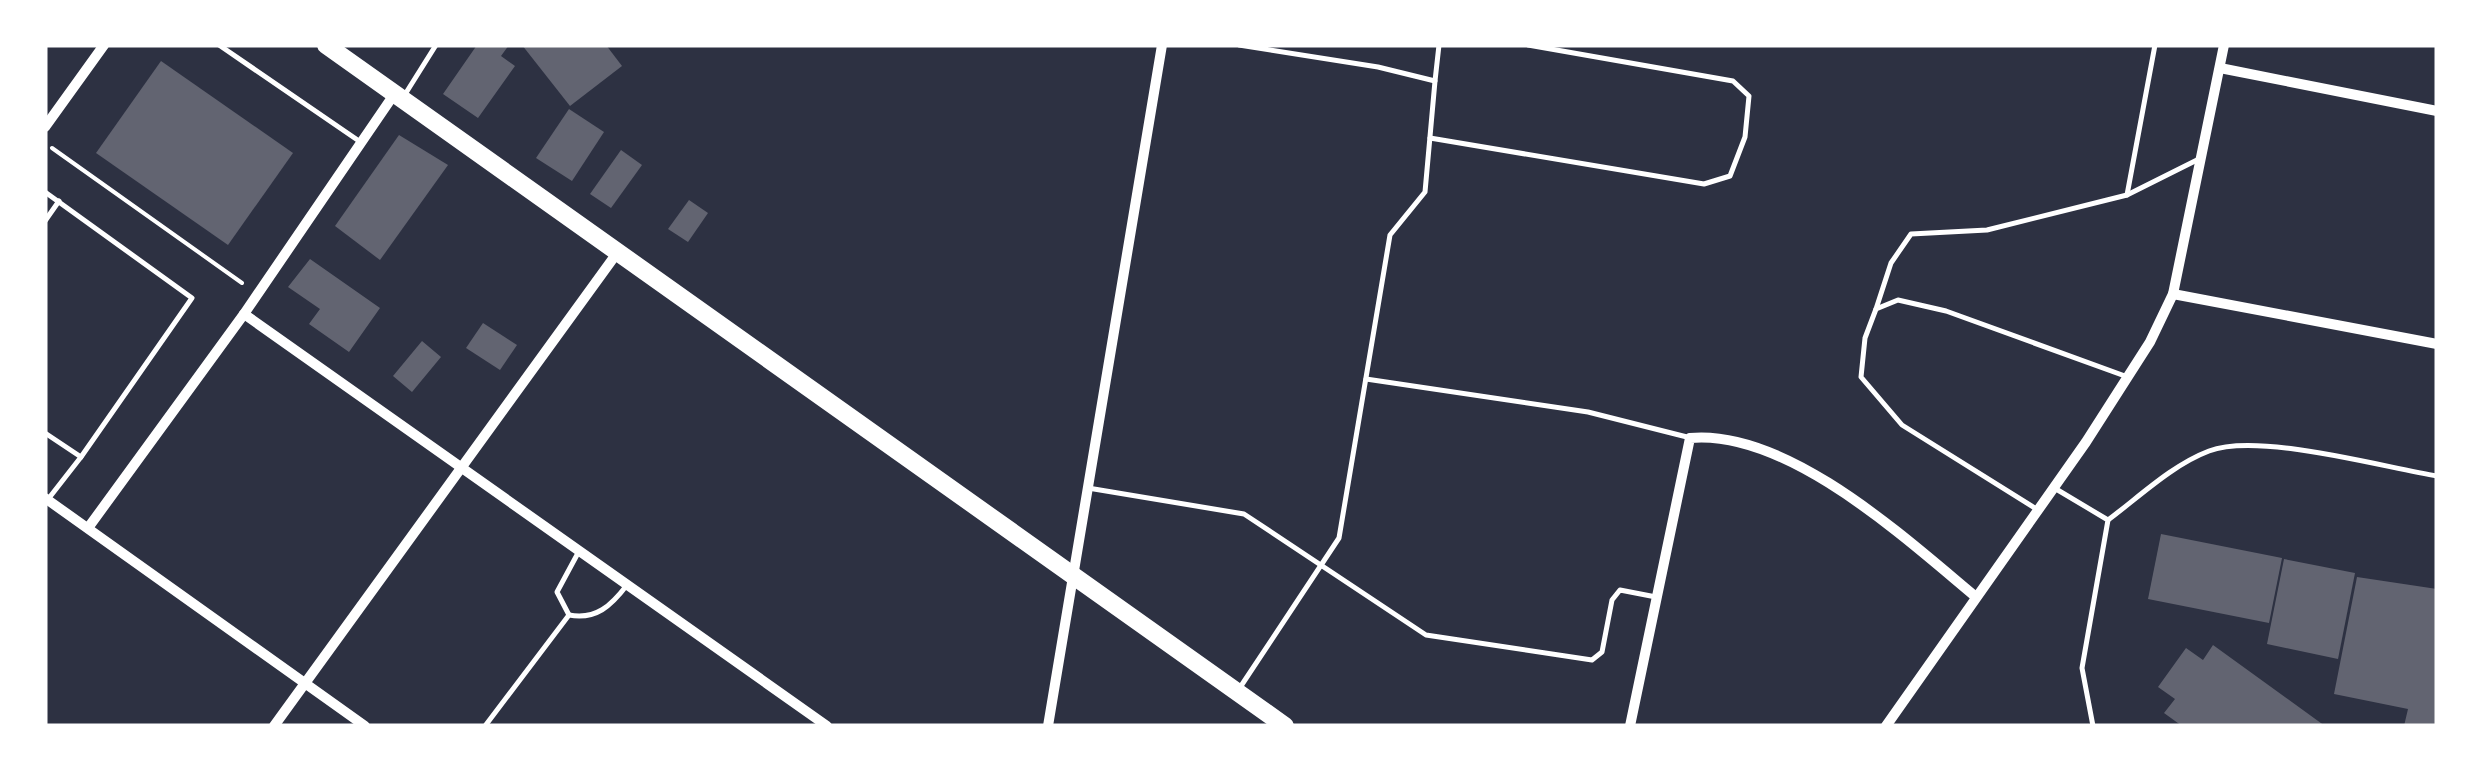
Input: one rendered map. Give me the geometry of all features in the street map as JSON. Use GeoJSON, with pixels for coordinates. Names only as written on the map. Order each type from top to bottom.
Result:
{"type":"FeatureCollection","features":[{"type":"Feature","properties":{"kind":"highway"},"geometry":{"type":"LineString","coordinates":[[326,45],[1074,572],[1285,726]]}},
{"type":"Feature","properties":{"kind":"street"},"geometry":{"type":"LineString","coordinates":[[45,128],[104,45]]}},
{"type":"Feature","properties":{"kind":"street"},"geometry":{"type":"LineString","coordinates":[[1048,726],[1162,45]]}},
{"type":"Feature","properties":{"kind":"street"},"geometry":{"type":"LineString","coordinates":[[1886,726],[2130,377],[2173,294],[2224,45]]}},
{"type":"Feature","properties":{"kind":"street"},"geometry":{"type":"LineString","coordinates":[[2220,68],[2437,111]]}},
{"type":"Feature","properties":{"kind":"street"},"geometry":{"type":"LineString","coordinates":[[88,528],[399,96]]}},
{"type":"Feature","properties":{"kind":"street"},"geometry":{"type":"LineString","coordinates":[[274,726],[617,253]]}},
{"type":"Feature","properties":{"kind":"street"},"geometry":{"type":"LineString","coordinates":[[2173,294],[2437,344]]}},
{"type":"Feature","properties":{"kind":"street"},"geometry":{"type":"LineString","coordinates":[[244,314],[827,726]]}},
{"type":"Feature","properties":{"kind":"street"},"geometry":{"type":"LineString","coordinates":[[1630,726],[1690,438],[1708,436],[1789,458],[1907,540],[1976,597]]}},
{"type":"Feature","properties":{"kind":"street"},"geometry":{"type":"LineString","coordinates":[[46,499],[365,726]]}},
{"type":"Feature","properties":{"kind":"lane"},"geometry":{"type":"LineString","coordinates":[[219,45],[362,143]]}},
{"type":"Feature","properties":{"kind":"lane"},"geometry":{"type":"LineString","coordinates":[[399,96],[436,45]]}},
{"type":"Feature","properties":{"kind":"lane"},"geometry":{"type":"LineString","coordinates":[[1239,45],[1378,67],[1435,81]]}},
{"type":"Feature","properties":{"kind":"lane"},"geometry":{"type":"LineString","coordinates":[[1237,692],[1339,538],[1390,235],[1426,192],[1440,45]]}},
{"type":"Feature","properties":{"kind":"lane"},"geometry":{"type":"LineString","coordinates":[[1430,138],[1704,184],[1730,176],[1745,137],[1749,96],[1733,81],[1528,45]]}},
{"type":"Feature","properties":{"kind":"lane"},"geometry":{"type":"LineString","coordinates":[[2127,194],[2155,45]]}},
{"type":"Feature","properties":{"kind":"lane"},"geometry":{"type":"LineString","coordinates":[[2038,510],[1902,425],[1860,378],[1865,338],[1890,263],[1911,234],[1987,230],[2127,194],[2201,158]]}},
{"type":"Feature","properties":{"kind":"lane"},"geometry":{"type":"LineString","coordinates":[[45,192],[192,298],[81,457],[46,499]]}},
{"type":"Feature","properties":{"kind":"lane"},"geometry":{"type":"LineString","coordinates":[[45,222],[59,201]]}},
{"type":"Feature","properties":{"kind":"lane"},"geometry":{"type":"LineString","coordinates":[[1876,309],[1898,300],[1946,310],[2130,377]]}},
{"type":"Feature","properties":{"kind":"lane"},"geometry":{"type":"LineString","coordinates":[[1366,379],[1588,412],[1690,438]]}},
{"type":"Feature","properties":{"kind":"lane"},"geometry":{"type":"LineString","coordinates":[[45,433],[81,457]]}},
{"type":"Feature","properties":{"kind":"lane"},"geometry":{"type":"LineString","coordinates":[[2093,726],[2082,668],[2108,520],[2192,459],[2231,445],[2265,446],[2437,476]]}},
{"type":"Feature","properties":{"kind":"lane"},"geometry":{"type":"LineString","coordinates":[[1088,488],[1244,514],[1426,635],[1592,660],[1602,652],[1612,600],[1620,590],[1656,597]]}},
{"type":"Feature","properties":{"kind":"lane"},"geometry":{"type":"LineString","coordinates":[[2053,488],[2108,520]]}},
{"type":"Feature","properties":{"kind":"lane"},"geometry":{"type":"LineString","coordinates":[[569,615],[557,592],[579,551]]}},
{"type":"Feature","properties":{"kind":"lane"},"geometry":{"type":"LineString","coordinates":[[569,615],[582,617],[601,612],[627,585]]}},
{"type":"Feature","properties":{"kind":"lane"},"geometry":{"type":"LineString","coordinates":[[485,726],[569,615]]}},
{"type":"Feature","properties":{"kind":"path"},"geometry":{"type":"LineString","coordinates":[[52,148],[242,283]]}},
{"type":"Feature","properties":{"kind":"building"},"geometry":{"type":"Polygon","coordinates":[[[477,45],[509,45],[501,56],[515,66],[478,118],[443,94],[477,45]]]}},
{"type":"Feature","properties":{"kind":"building"},"geometry":{"type":"Polygon","coordinates":[[[522,45],[606,45],[622,66],[570,106],[522,45]]]}},
{"type":"Feature","properties":{"kind":"building"},"geometry":{"type":"Polygon","coordinates":[[[161,61],[293,153],[228,245],[96,153],[161,61]]]}},
{"type":"Feature","properties":{"kind":"building"},"geometry":{"type":"Polygon","coordinates":[[[569,109],[604,132],[572,181],[536,158],[569,109]]]}},
{"type":"Feature","properties":{"kind":"building"},"geometry":{"type":"Polygon","coordinates":[[[399,135],[448,165],[380,260],[335,226],[399,135]]]}},
{"type":"Feature","properties":{"kind":"building"},"geometry":{"type":"Polygon","coordinates":[[[621,150],[642,165],[611,208],[590,194],[621,150]]]}},
{"type":"Feature","properties":{"kind":"building"},"geometry":{"type":"Polygon","coordinates":[[[689,200],[708,213],[688,242],[668,229],[689,200]]]}},
{"type":"Feature","properties":{"kind":"building"},"geometry":{"type":"Polygon","coordinates":[[[310,259],[380,308],[349,352],[309,324],[320,309],[288,287],[310,259]]]}},
{"type":"Feature","properties":{"kind":"building"},"geometry":{"type":"Polygon","coordinates":[[[483,323],[517,345],[500,370],[466,348],[483,323]]]}},
{"type":"Feature","properties":{"kind":"building"},"geometry":{"type":"Polygon","coordinates":[[[422,341],[441,357],[412,392],[393,376],[422,341]]]}},
{"type":"Feature","properties":{"kind":"building"},"geometry":{"type":"Polygon","coordinates":[[[2161,534],[2282,558],[2269,623],[2148,599],[2161,534]]]}},
{"type":"Feature","properties":{"kind":"building"},"geometry":{"type":"Polygon","coordinates":[[[2284,559],[2355,573],[2338,659],[2267,644],[2284,559]]]}},
{"type":"Feature","properties":{"kind":"building"},"geometry":{"type":"Polygon","coordinates":[[[2357,577],[2437,589],[2437,726],[2404,726],[2408,709],[2334,694],[2357,577]]]}},
{"type":"Feature","properties":{"kind":"building"},"geometry":{"type":"Polygon","coordinates":[[[2213,645],[2325,726],[2182,726],[2164,713],[2175,699],[2158,687],[2186,648],[2203,660],[2213,645]]]}}]}
